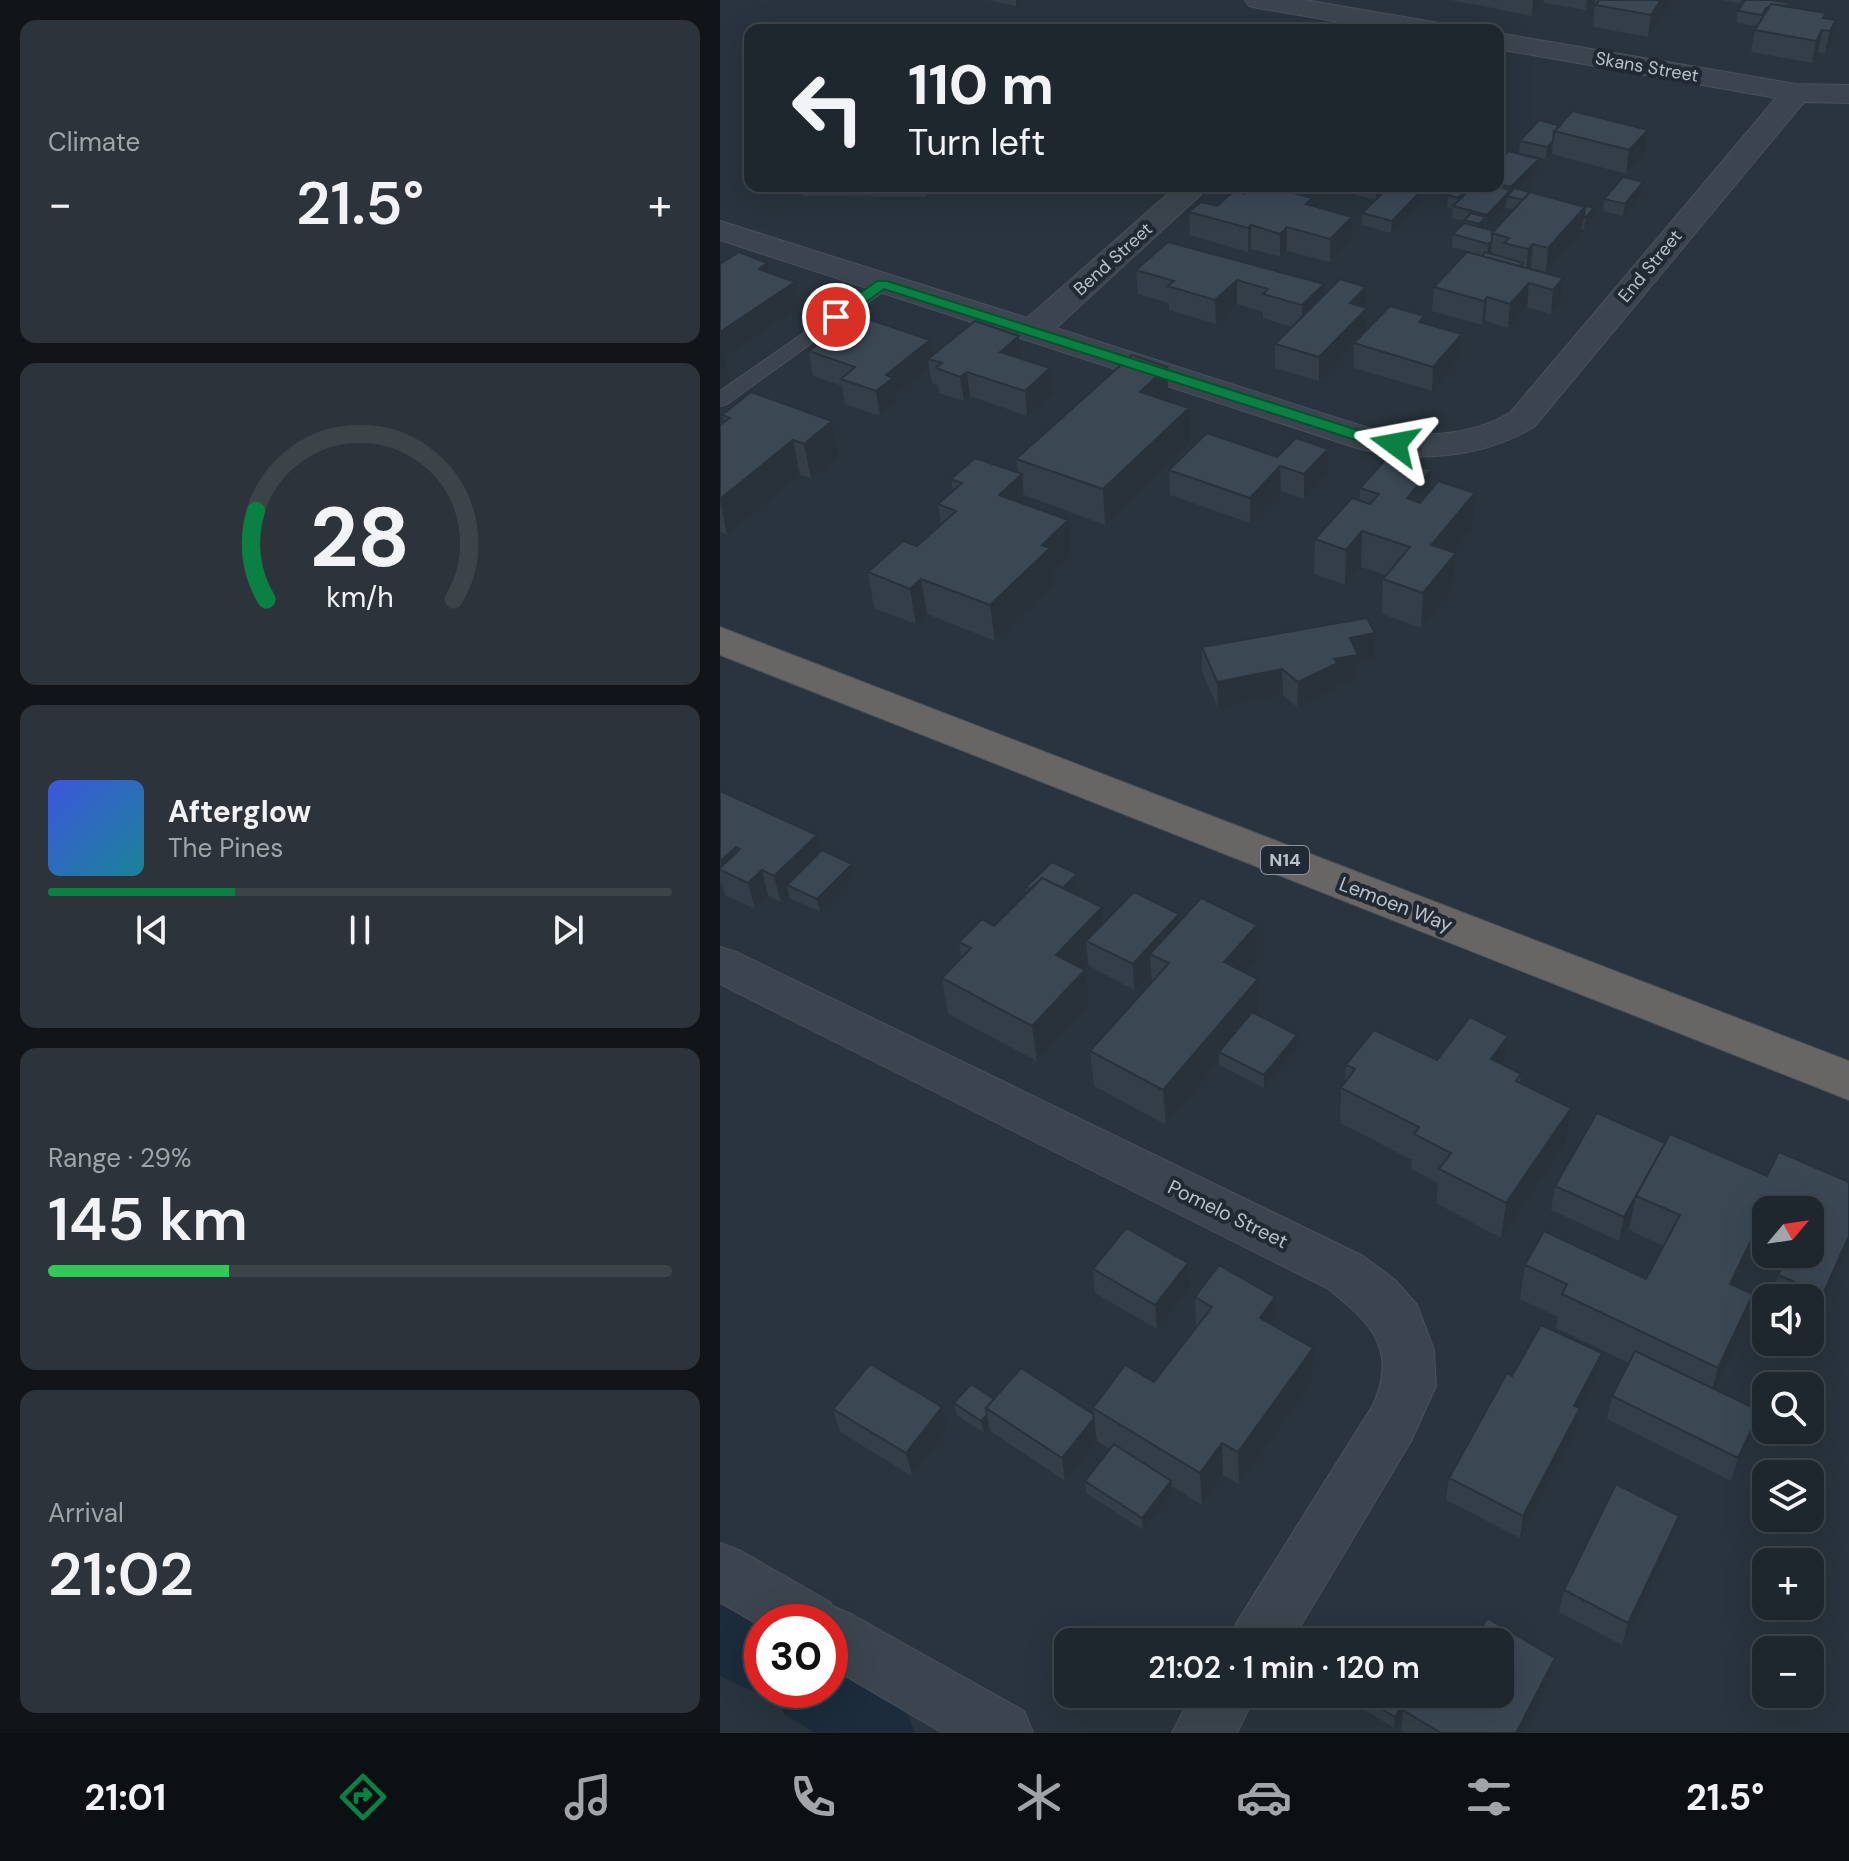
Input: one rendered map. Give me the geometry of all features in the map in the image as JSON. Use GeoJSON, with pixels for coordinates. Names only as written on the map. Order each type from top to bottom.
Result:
{"type":"FeatureCollection","features":[{"type":"Feature","properties":{"kind":"highway","name":"Lemoen Way"},"geometry":{"type":"LineString","coordinates":[[720,640],[1849,1081]]}},
{"type":"Feature","properties":{"kind":"street"},"geometry":{"type":"LineString","coordinates":[[1258,0],[1387,17],[1412,24]]}},
{"type":"Feature","properties":{"kind":"street","name":"Skans Street"},"geometry":{"type":"LineString","coordinates":[[1504,42],[1796,93],[1849,94]]}},
{"type":"Feature","properties":{"kind":"street","name":"End Street"},"geometry":{"type":"LineString","coordinates":[[1031,332],[1373,441],[1417,448],[1453,445],[1500,435],[1522,420],[1796,93]]}},
{"type":"Feature","properties":{"kind":"street","name":"Bend Street"},"geometry":{"type":"LineString","coordinates":[[1031,332],[1188,192]]}},
{"type":"Feature","properties":{"kind":"street"},"geometry":{"type":"LineString","coordinates":[[720,230],[1031,332]]}},
{"type":"Feature","properties":{"kind":"street","name":"Pomelo Street"},"geometry":{"type":"LineString","coordinates":[[720,964],[1345,1272],[1376,1296],[1398,1321],[1407,1350],[1409,1386],[1392,1423],[1267,1628]]}},
{"type":"Feature","properties":{"kind":"street"},"geometry":{"type":"LineString","coordinates":[[720,1571],[778,1604]]}},
{"type":"Feature","properties":{"kind":"street"},"geometry":{"type":"LineString","coordinates":[[848,1644],[1002,1733]]}},
{"type":"Feature","properties":{"kind":"street"},"geometry":{"type":"LineString","coordinates":[[1203,1733],[1218,1708]]}},
{"type":"Feature","properties":{"kind":"lane"},"geometry":{"type":"LineString","coordinates":[[720,400],[882,284]]}},
{"type":"Feature","properties":{"kind":"building"},"geometry":{"type":"Polygon","coordinates":[[[1599,0],[1661,0],[1651,15],[1596,5],[1599,0]]]}},
{"type":"Feature","properties":{"kind":"building"},"geometry":{"type":"Polygon","coordinates":[[[1745,0],[1789,3],[1787,6],[1771,4],[1762,15],[1738,11],[1745,0]]]}},
{"type":"Feature","properties":{"kind":"building"},"geometry":{"type":"Polygon","coordinates":[[[1771,4],[1826,13],[1823,18],[1836,20],[1830,31],[1822,30],[1816,41],[1755,30],[1771,4]]]}},
{"type":"Feature","properties":{"kind":"building"},"geometry":{"type":"Polygon","coordinates":[[[1573,111],[1648,130],[1629,150],[1554,131],[1573,111]]]}},
{"type":"Feature","properties":{"kind":"building"},"geometry":{"type":"Polygon","coordinates":[[[1539,120],[1560,126],[1554,131],[1553,141],[1547,147],[1520,141],[1539,120]]]}},
{"type":"Feature","properties":{"kind":"building"},"geometry":{"type":"Polygon","coordinates":[[[1508,151],[1539,159],[1511,187],[1504,185],[1504,155],[1508,151]]]}},
{"type":"Feature","properties":{"kind":"building"},"geometry":{"type":"Polygon","coordinates":[[[1623,177],[1643,182],[1625,204],[1604,199],[1623,177]]]}},
{"type":"Feature","properties":{"kind":"building"},"geometry":{"type":"Polygon","coordinates":[[[1514,188],[1530,192],[1523,200],[1507,196],[1514,188]]]}},
{"type":"Feature","properties":{"kind":"building"},"geometry":{"type":"Polygon","coordinates":[[[1511,190],[1487,215],[1453,206],[1467,192],[1511,190]]]}},
{"type":"Feature","properties":{"kind":"building"},"geometry":{"type":"Polygon","coordinates":[[[1233,192],[1290,192],[1312,198],[1306,204],[1352,217],[1330,239],[1287,227],[1280,234],[1251,225],[1248,228],[1189,212],[1201,202],[1217,206],[1233,192]]]}},
{"type":"Feature","properties":{"kind":"building"},"geometry":{"type":"Polygon","coordinates":[[[1384,192],[1419,193],[1392,221],[1362,213],[1384,192]]]}},
{"type":"Feature","properties":{"kind":"building"},"geometry":{"type":"Polygon","coordinates":[[[1451,192],[1464,192],[1458,198],[1448,195],[1451,192]]]}},
{"type":"Feature","properties":{"kind":"building"},"geometry":{"type":"Polygon","coordinates":[[[1530,192],[1585,207],[1548,248],[1533,244],[1528,249],[1504,243],[1509,238],[1492,233],[1530,192]]]}},
{"type":"Feature","properties":{"kind":"building"},"geometry":{"type":"Polygon","coordinates":[[[1552,198],[1594,208],[1584,217],[1585,207],[1552,198]]]}},
{"type":"Feature","properties":{"kind":"building"},"geometry":{"type":"Polygon","coordinates":[[[1471,213],[1486,217],[1479,224],[1464,220],[1471,213]]]}},
{"type":"Feature","properties":{"kind":"building"},"geometry":{"type":"Polygon","coordinates":[[[1464,223],[1494,231],[1492,241],[1488,244],[1453,234],[1464,223]]]}},
{"type":"Feature","properties":{"kind":"building"},"geometry":{"type":"Polygon","coordinates":[[[1168,242],[1324,284],[1302,305],[1263,294],[1268,289],[1237,280],[1215,300],[1168,286],[1174,281],[1136,270],[1168,242]]]}},
{"type":"Feature","properties":{"kind":"building"},"geometry":{"type":"Polygon","coordinates":[[[739,252],[767,263],[759,269],[795,282],[720,332],[720,264],[739,252]]]}},
{"type":"Feature","properties":{"kind":"building"},"geometry":{"type":"Polygon","coordinates":[[[1467,252],[1563,278],[1553,290],[1529,283],[1510,304],[1487,297],[1484,301],[1434,287],[1467,252]]]}},
{"type":"Feature","properties":{"kind":"building"},"geometry":{"type":"Polygon","coordinates":[[[1485,252],[1523,263],[1520,266],[1482,256],[1485,252]]]}},
{"type":"Feature","properties":{"kind":"building"},"geometry":{"type":"Polygon","coordinates":[[[1340,279],[1366,287],[1350,303],[1367,308],[1319,357],[1275,344],[1340,279]]]}},
{"type":"Feature","properties":{"kind":"building"},"geometry":{"type":"Polygon","coordinates":[[[1390,306],[1424,316],[1419,322],[1462,334],[1433,367],[1354,343],[1390,306]]]}},
{"type":"Feature","properties":{"kind":"building"},"geometry":{"type":"Polygon","coordinates":[[[856,315],[930,340],[886,375],[893,378],[876,391],[841,379],[855,367],[809,351],[856,315]]]}},
{"type":"Feature","properties":{"kind":"building"},"geometry":{"type":"Polygon","coordinates":[[[975,321],[1019,336],[1000,352],[1050,368],[1025,391],[967,372],[960,377],[936,368],[942,363],[928,359],[975,321]]]}},
{"type":"Feature","properties":{"kind":"building"},"geometry":{"type":"Polygon","coordinates":[[[1132,355],[1167,367],[1140,392],[1189,408],[1103,489],[1016,459],[1132,355]]]}},
{"type":"Feature","properties":{"kind":"building"},"geometry":{"type":"Polygon","coordinates":[[[751,392],[832,421],[804,444],[793,440],[720,499],[720,425],[730,418],[722,415],[751,392]]]}},
{"type":"Feature","properties":{"kind":"building"},"geometry":{"type":"Polygon","coordinates":[[[1207,433],[1277,457],[1296,438],[1328,449],[1304,474],[1280,466],[1250,498],[1169,470],[1207,433]]]}},
{"type":"Feature","properties":{"kind":"building"},"geometry":{"type":"Polygon","coordinates":[[[1389,456],[1431,470],[1407,498],[1420,503],[1438,481],[1475,493],[1431,545],[1456,553],[1423,593],[1383,579],[1410,547],[1362,531],[1346,550],[1315,539],[1352,498],[1370,504],[1379,494],[1360,488],[1389,456]]]}},
{"type":"Feature","properties":{"kind":"building"},"geometry":{"type":"Polygon","coordinates":[[[975,458],[1022,474],[999,495],[1068,520],[1042,545],[1050,548],[990,605],[921,579],[910,589],[868,572],[903,541],[917,546],[956,511],[938,504],[962,483],[951,479],[975,458]]]}},
{"type":"Feature","properties":{"kind":"building"},"geometry":{"type":"Polygon","coordinates":[[[1367,618],[1375,633],[1350,638],[1358,655],[1334,659],[1338,663],[1298,682],[1282,669],[1217,682],[1202,647],[1367,618]]]}},
{"type":"Feature","properties":{"kind":"building"},"geometry":{"type":"Polygon","coordinates":[[[720,791],[817,835],[774,876],[762,870],[748,883],[720,870],[740,849],[736,847],[720,861],[720,791]]]}},
{"type":"Feature","properties":{"kind":"building"},"geometry":{"type":"Polygon","coordinates":[[[822,850],[852,864],[817,899],[787,885],[822,850]]]}},
{"type":"Feature","properties":{"kind":"building"},"geometry":{"type":"Polygon","coordinates":[[[1052,862],[1077,874],[1063,888],[1042,878],[1030,889],[1026,887],[1052,862]]]}},
{"type":"Feature","properties":{"kind":"building"},"geometry":{"type":"Polygon","coordinates":[[[1042,878],[1102,907],[1056,955],[1085,970],[1032,1026],[942,978],[971,948],[959,942],[982,919],[994,926],[1042,878]]]}},
{"type":"Feature","properties":{"kind":"building"},"geometry":{"type":"Polygon","coordinates":[[[1134,892],[1179,914],[1133,964],[1086,941],[1134,892]]]}},
{"type":"Feature","properties":{"kind":"building"},"geometry":{"type":"Polygon","coordinates":[[[1201,898],[1257,925],[1224,962],[1258,979],[1163,1090],[1090,1051],[1169,963],[1150,954],[1201,898]]]}},
{"type":"Feature","properties":{"kind":"building"},"geometry":{"type":"Polygon","coordinates":[[[1252,1012],[1297,1035],[1264,1075],[1219,1052],[1252,1012]]]}},
{"type":"Feature","properties":{"kind":"building"},"geometry":{"type":"Polygon","coordinates":[[[1470,1017],[1508,1036],[1491,1059],[1521,1074],[1516,1081],[1571,1108],[1506,1203],[1439,1169],[1451,1153],[1414,1134],[1419,1127],[1341,1088],[1355,1069],[1346,1065],[1374,1030],[1437,1060],[1470,1017]]]}},
{"type":"Feature","properties":{"kind":"building"},"geometry":{"type":"Polygon","coordinates":[[[1597,1113],[1665,1143],[1624,1217],[1555,1186],[1597,1113]]]}},
{"type":"Feature","properties":{"kind":"building"},"geometry":{"type":"Polygon","coordinates":[[[1670,1134],[1767,1176],[1779,1152],[1849,1182],[1849,1236],[1824,1292],[1824,1284],[1799,1284],[1778,1275],[1781,1268],[1824,1268],[1824,1196],[1752,1196],[1752,1239],[1730,1284],[1752,1296],[1718,1368],[1562,1294],[1567,1284],[1525,1265],[1544,1231],[1646,1279],[1680,1215],[1636,1196],[1670,1134]]]}},
{"type":"Feature","properties":{"kind":"building"},"geometry":{"type":"Polygon","coordinates":[[[1126,1228],[1188,1263],[1155,1305],[1093,1269],[1126,1228]]]}},
{"type":"Feature","properties":{"kind":"building"},"geometry":{"type":"Polygon","coordinates":[[[1219,1265],[1275,1297],[1260,1318],[1313,1348],[1238,1452],[1222,1443],[1200,1473],[1093,1408],[1125,1365],[1154,1382],[1212,1307],[1195,1297],[1219,1265]]]}},
{"type":"Feature","properties":{"kind":"building"},"geometry":{"type":"Polygon","coordinates":[[[1541,1325],[1602,1353],[1574,1406],[1580,1408],[1523,1516],[1449,1478],[1507,1373],[1512,1376],[1541,1325]]]}},
{"type":"Feature","properties":{"kind":"building"},"geometry":{"type":"Polygon","coordinates":[[[1635,1351],[1752,1407],[1752,1428],[1738,1458],[1612,1396],[1635,1351]]]}},
{"type":"Feature","properties":{"kind":"building"},"geometry":{"type":"Polygon","coordinates":[[[870,1364],[942,1407],[906,1453],[833,1409],[870,1364]]]}},
{"type":"Feature","properties":{"kind":"building"},"geometry":{"type":"Polygon","coordinates":[[[1021,1368],[1093,1414],[1094,1418],[1062,1458],[986,1408],[1021,1368]]]}},
{"type":"Feature","properties":{"kind":"building"},"geometry":{"type":"Polygon","coordinates":[[[971,1384],[994,1399],[981,1421],[954,1403],[971,1384]]]}},
{"type":"Feature","properties":{"kind":"building"},"geometry":{"type":"Polygon","coordinates":[[[1114,1444],[1171,1481],[1142,1518],[1085,1481],[1114,1444]]]}},
{"type":"Feature","properties":{"kind":"building"},"geometry":{"type":"Polygon","coordinates":[[[1616,1484],[1679,1516],[1628,1623],[1564,1590],[1616,1484]]]}},
{"type":"Feature","properties":{"kind":"building"},"geometry":{"type":"Polygon","coordinates":[[[1487,1618],[1504,1628],[1482,1628],[1487,1618]]]}},
{"type":"Feature","properties":{"kind":"building"},"geometry":{"type":"Polygon","coordinates":[[[1514,1634],[1555,1658],[1516,1733],[1441,1733],[1403,1710],[1514,1708],[1514,1634]]]}},
{"type":"Feature","properties":{"kind":"building"},"geometry":{"type":"Polygon","coordinates":[[[1380,1708],[1400,1708],[1395,1717],[1380,1708]]]}},
{"type":"Feature","properties":{"kind":"waterway"},"geometry":{"type":"LineString","coordinates":[[720,1638],[744,1652]]}},
{"type":"Feature","properties":{"kind":"waterway"},"geometry":{"type":"LineString","coordinates":[[838,1708],[880,1733]]}},
{"type":"Feature","properties":{"kind":"route"},"geometry":{"type":"LineString","coordinates":[[836,317],[882,284],[1373,441],[1395,444]]}}]}
